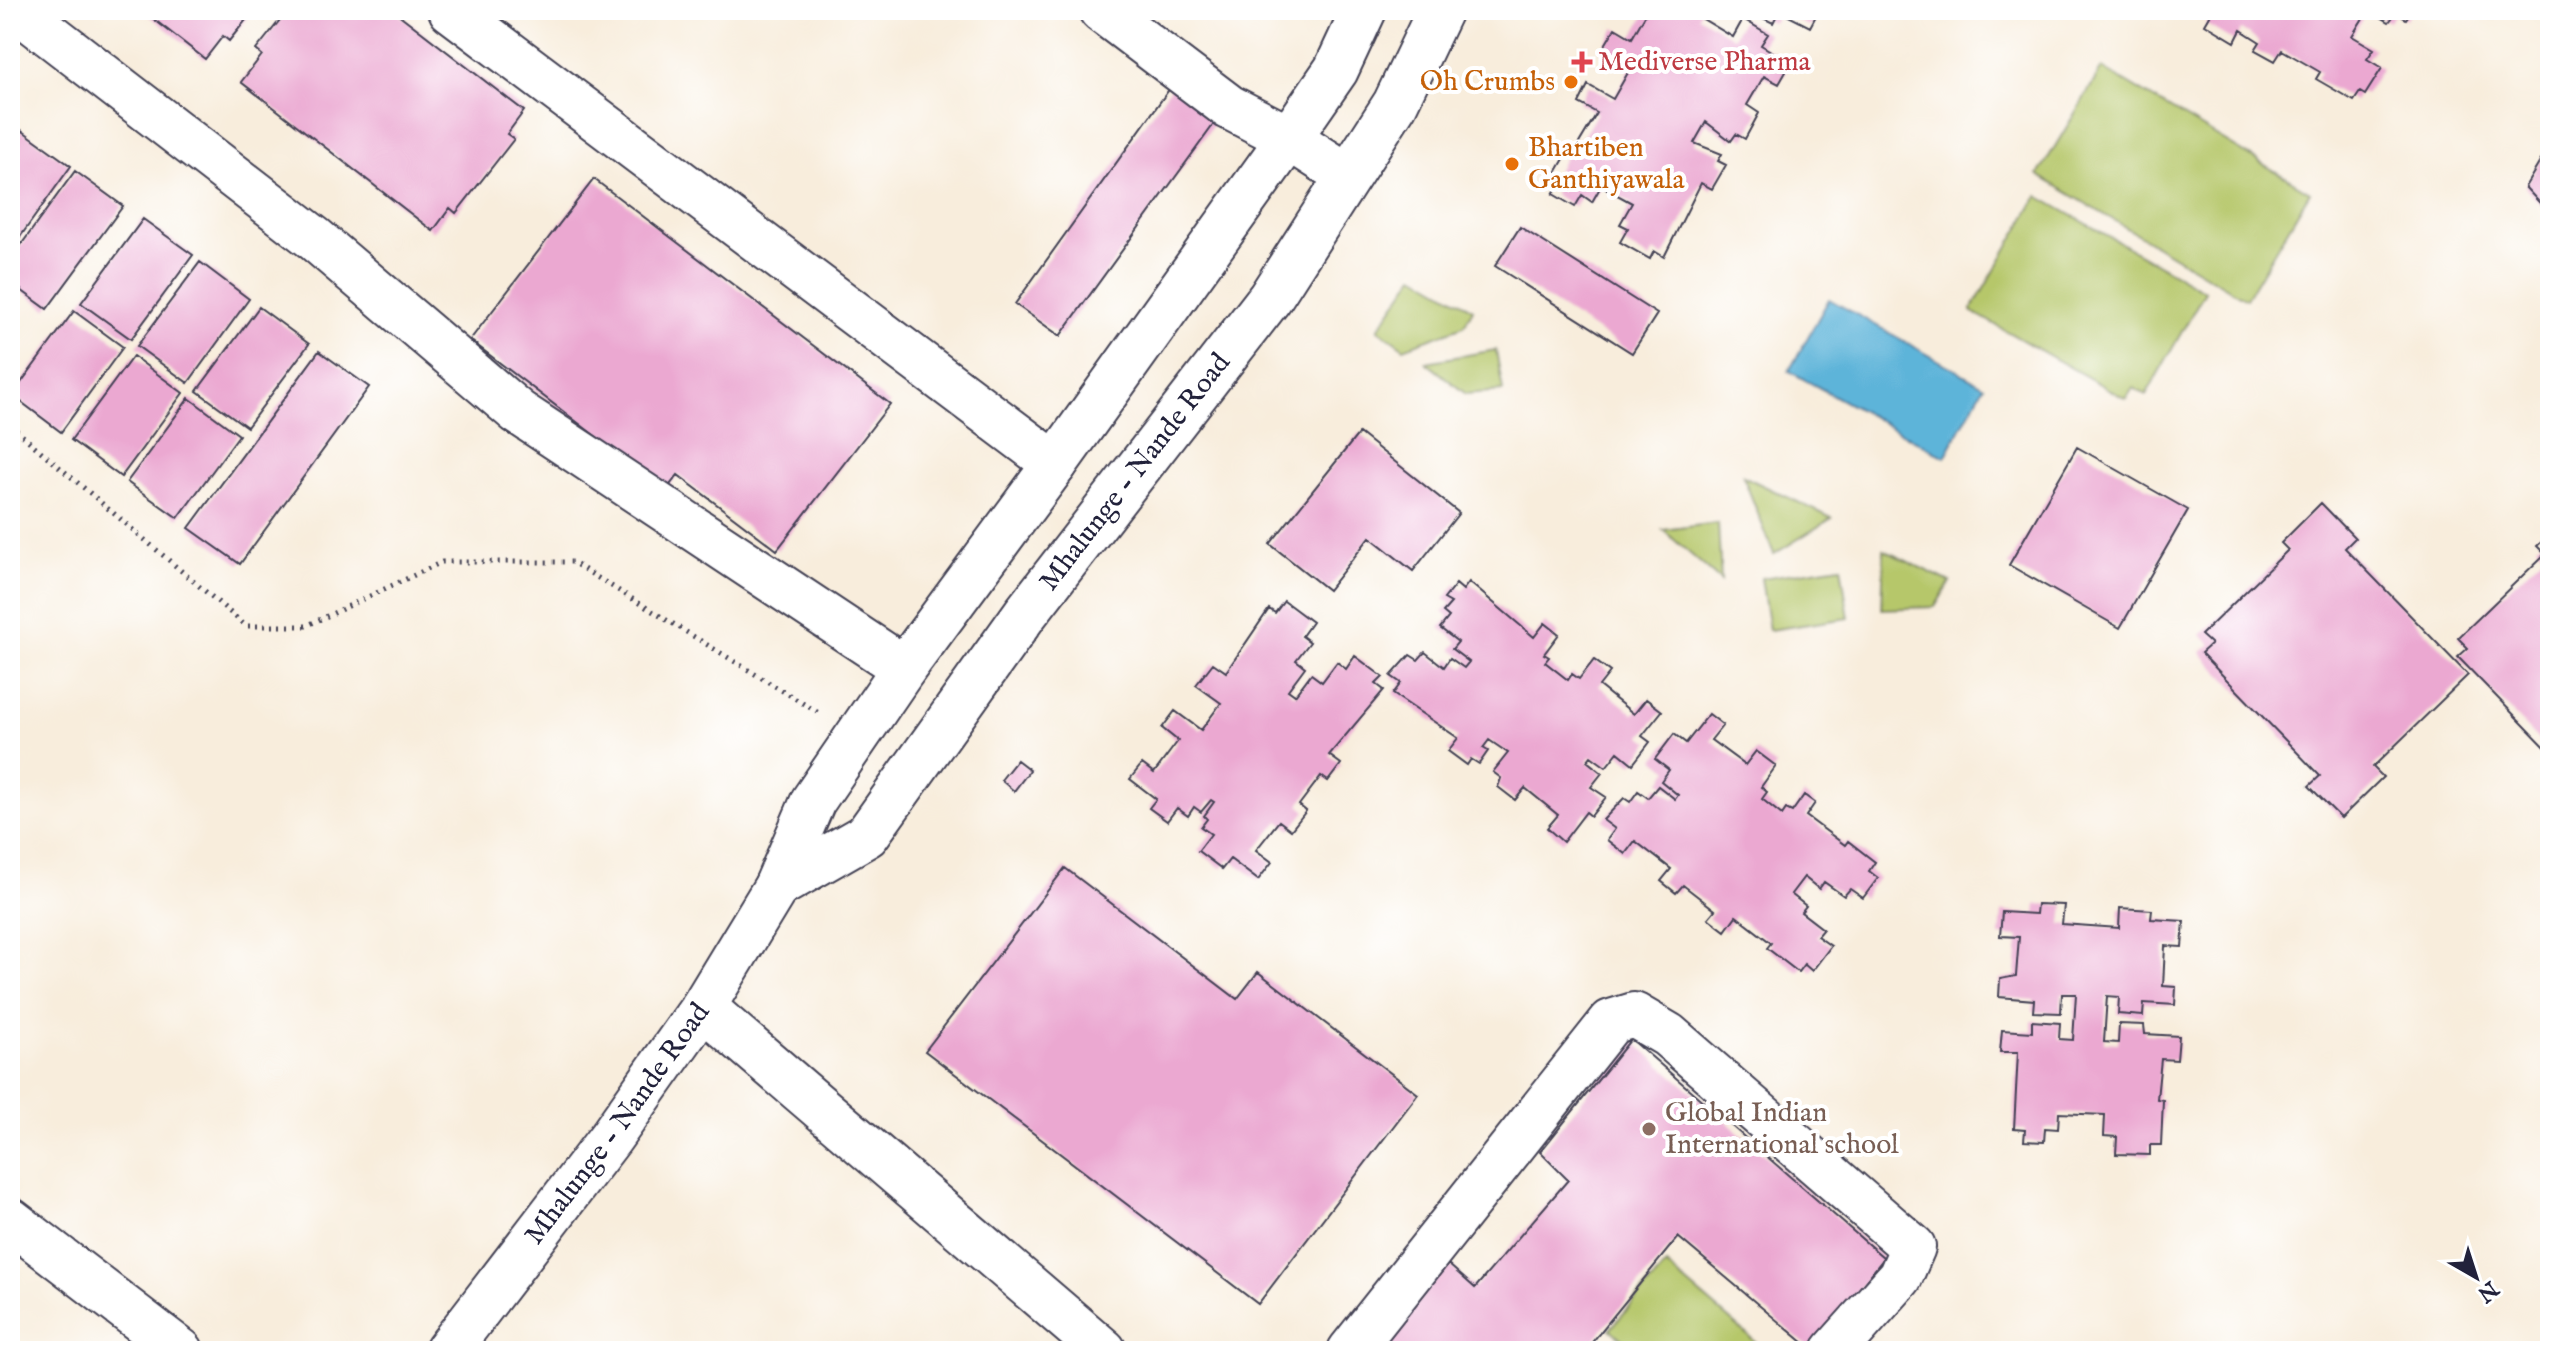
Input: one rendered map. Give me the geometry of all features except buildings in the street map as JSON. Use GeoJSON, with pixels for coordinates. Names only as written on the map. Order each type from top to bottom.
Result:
{"type":"FeatureCollection","features":[{"type":"Feature","properties":{"kind":"main road"},"geometry":{"type":"LineString","coordinates":[[18,10],[315,239],[518,412],[904,668]]}},
{"type":"Feature","properties":{"kind":"main road"},"geometry":{"type":"LineString","coordinates":[[451,10],[1055,464]]}},
{"type":"Feature","properties":{"kind":"main road"},"geometry":{"type":"LineString","coordinates":[[1101,10],[1229,107],[1289,138],[1348,176]]}},
{"type":"Feature","properties":{"kind":"main road","name":"Mhalunge - Nande Road"},"geometry":{"type":"LineString","coordinates":[[447,1351],[611,1137],[703,1007],[776,887],[813,801],[904,668],[1289,138],[1336,70],[1364,10]]}},
{"type":"Feature","properties":{"kind":"main road","name":"Mhalunge - Nande Road"},"geometry":{"type":"LineString","coordinates":[[776,887],[867,835],[1025,614],[1270,298],[1395,104],[1440,10]]}},
{"type":"Feature","properties":{"kind":"main road"},"geometry":{"type":"LineString","coordinates":[[703,1007],[1104,1351]]}},
{"type":"Feature","properties":{"kind":"main road"},"geometry":{"type":"LineString","coordinates":[[1350,1351],[1611,1022],[1634,1015],[1668,1035],[1913,1247],[1900,1277],[1834,1351]]}},
{"type":"Feature","properties":{"kind":"main road"},"geometry":{"type":"LineString","coordinates":[[10,1220],[181,1351]]}},
{"type":"Feature","properties":{"kind":"path"},"geometry":{"type":"LineString","coordinates":[[10,425],[246,626],[306,626],[442,562],[572,562],[857,737]]}},
{"type":"Feature","properties":{"kind":"green space"},"geometry":{"type":"Polygon","coordinates":[[[2102,68],[2310,192],[2246,299],[2038,175],[2102,68]]]}},
{"type":"Feature","properties":{"kind":"green space"},"geometry":{"type":"Polygon","coordinates":[[[2038,196],[2205,291],[2146,395],[2133,388],[2126,399],[1971,311],[2038,196]]]}},
{"type":"Feature","properties":{"kind":"green space"},"geometry":{"type":"Polygon","coordinates":[[[1415,275],[1473,309],[1464,326],[1404,348],[1378,329],[1415,275]]]}},
{"type":"Feature","properties":{"kind":"green space"},"geometry":{"type":"Polygon","coordinates":[[[1496,350],[1503,391],[1466,394],[1426,362],[1496,350]]]}},
{"type":"Feature","properties":{"kind":"green space"},"geometry":{"type":"Polygon","coordinates":[[[1743,476],[1832,518],[1774,554],[1743,476]]]}},
{"type":"Feature","properties":{"kind":"green space"},"geometry":{"type":"Polygon","coordinates":[[[1718,523],[1721,581],[1663,530],[1718,523]]]}},
{"type":"Feature","properties":{"kind":"green space"},"geometry":{"type":"Polygon","coordinates":[[[1884,550],[1950,582],[1935,607],[1882,609],[1884,550]]]}},
{"type":"Feature","properties":{"kind":"green space"},"geometry":{"type":"Polygon","coordinates":[[[1841,566],[1849,618],[1769,630],[1761,578],[1841,566]]]}},
{"type":"Feature","properties":{"kind":"green space"},"geometry":{"type":"Polygon","coordinates":[[[1666,1265],[1766,1351],[1636,1351],[1610,1329],[1666,1265]]]}},
{"type":"Feature","properties":{"kind":"water"},"geometry":{"type":"Polygon","coordinates":[[[1829,299],[1984,386],[1945,457],[1789,371],[1829,299]]]}},
{"type":"Feature","properties":{"kind":"place","name":"Mediverse Pharma"},"geometry":{"type":"Point","coordinates":[1582,62]}},
{"type":"Feature","properties":{"kind":"place","name":"Oh Crumbs"},"geometry":{"type":"Point","coordinates":[1571,82]}},
{"type":"Feature","properties":{"kind":"place","name":"Bhartiben Ganthiyawala"},"geometry":{"type":"Point","coordinates":[1512,164]}},
{"type":"Feature","properties":{"kind":"place","name":"Global Indian International school"},"geometry":{"type":"Point","coordinates":[1649,1129]}}]}
